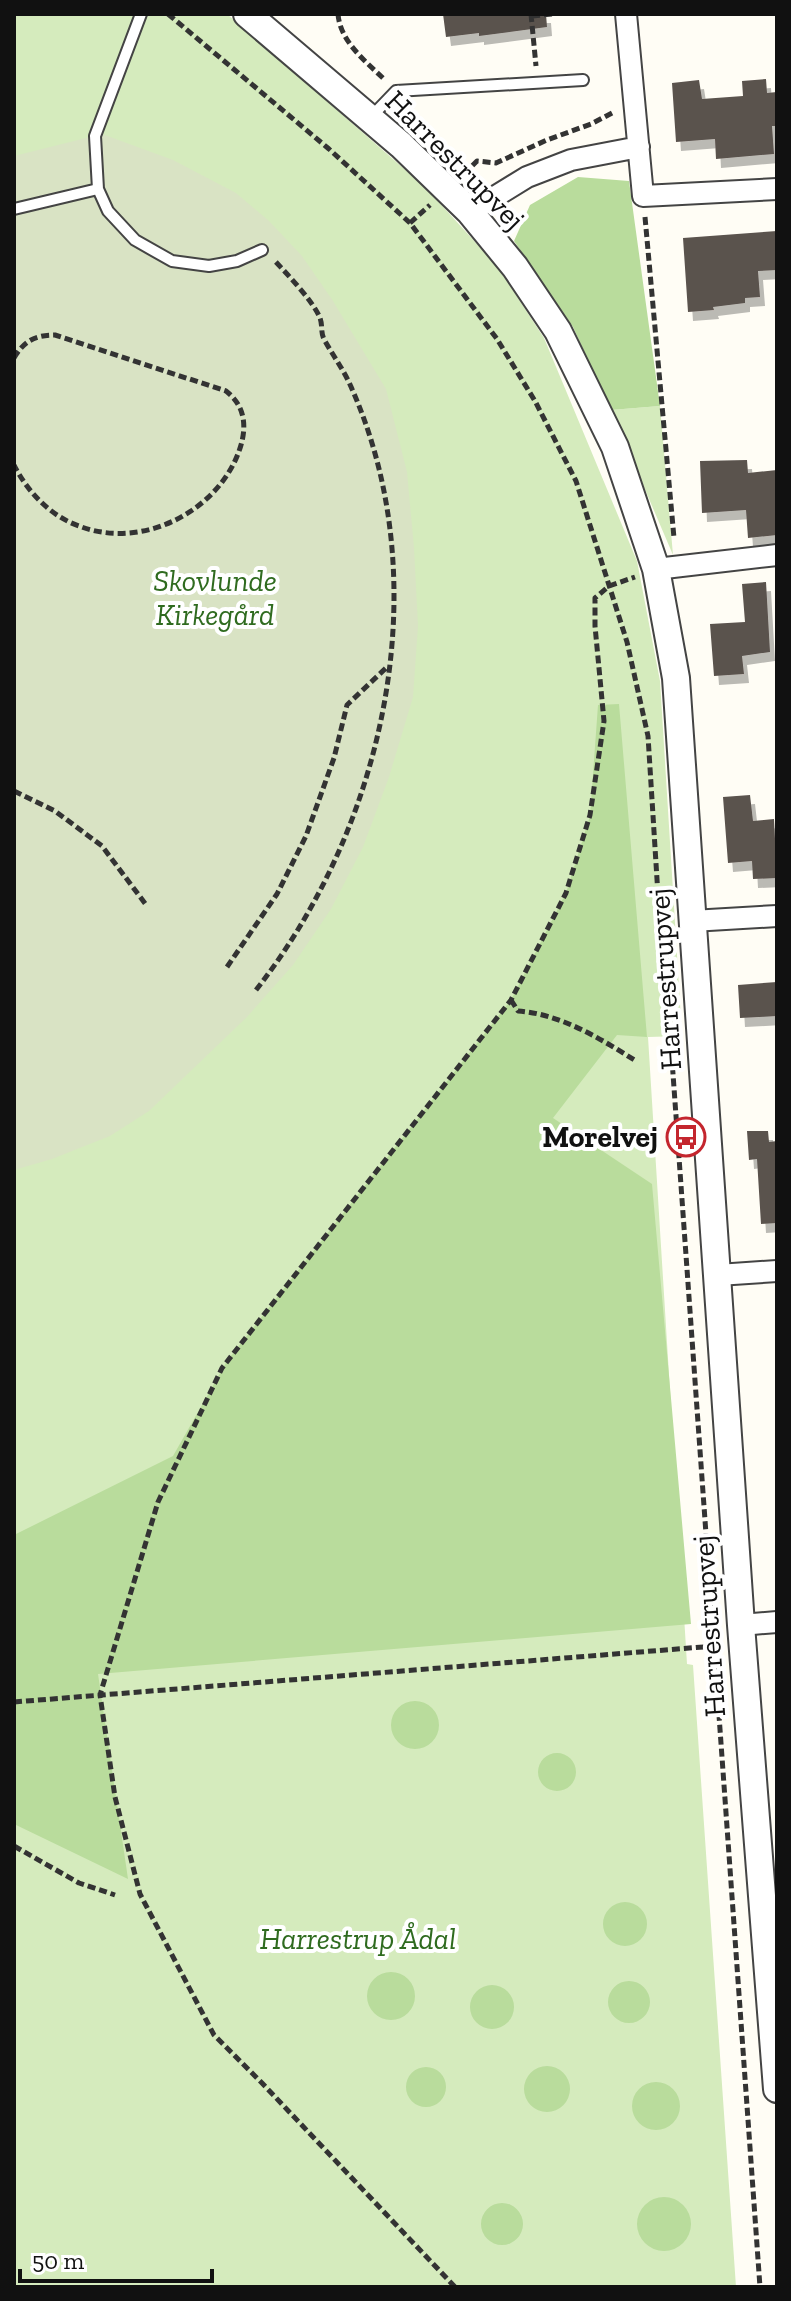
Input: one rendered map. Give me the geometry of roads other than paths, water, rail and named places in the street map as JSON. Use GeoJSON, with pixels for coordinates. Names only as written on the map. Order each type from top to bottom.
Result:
{"type":"FeatureCollection","features":[{"type":"Feature","properties":{"kind":"street","name":"Harrestrupvej"},"geometry":{"type":"LineString","coordinates":[[247,14],[369,118],[470,212],[515,267],[558,331],[615,447],[667,567],[742,1635],[773,1973],[777,2089]]}},
{"type":"Feature","properties":{"kind":"street"},"geometry":{"type":"LineString","coordinates":[[626,14],[643,196],[777,189]]}},
{"type":"Feature","properties":{"kind":"street"},"geometry":{"type":"LineString","coordinates":[[470,212],[527,177],[571,160],[639,147]]}},
{"type":"Feature","properties":{"kind":"street"},"geometry":{"type":"LineString","coordinates":[[667,567],[777,555]]}},
{"type":"Feature","properties":{"kind":"street"},"geometry":{"type":"LineString","coordinates":[[692,921],[777,916]]}},
{"type":"Feature","properties":{"kind":"street"},"geometry":{"type":"LineString","coordinates":[[718,1275],[777,1271]]}},
{"type":"Feature","properties":{"kind":"street"},"geometry":{"type":"LineString","coordinates":[[742,1635],[777,1622]]}},
{"type":"Feature","properties":{"kind":"lane"},"geometry":{"type":"LineString","coordinates":[[141,14],[95,136],[98,189],[108,211],[135,240],[172,261],[209,266],[237,261],[262,250]]}},
{"type":"Feature","properties":{"kind":"lane"},"geometry":{"type":"LineString","coordinates":[[369,118],[396,91],[583,80]]}},
{"type":"Feature","properties":{"kind":"lane"},"geometry":{"type":"LineString","coordinates":[[14,209],[98,189]]}},
{"type":"Feature","properties":{"kind":"place","name":"Morelvej"},"geometry":{"type":"Point","coordinates":[686,1137]}},
{"type":"Feature","properties":{"kind":"park label","name":"Skovlunde Kirkegård"},"geometry":{"type":"Point","coordinates":[215,598]}},
{"type":"Feature","properties":{"kind":"park label","name":"Harrestrup Ådal"},"geometry":{"type":"Point","coordinates":[358,1939]}}]}
